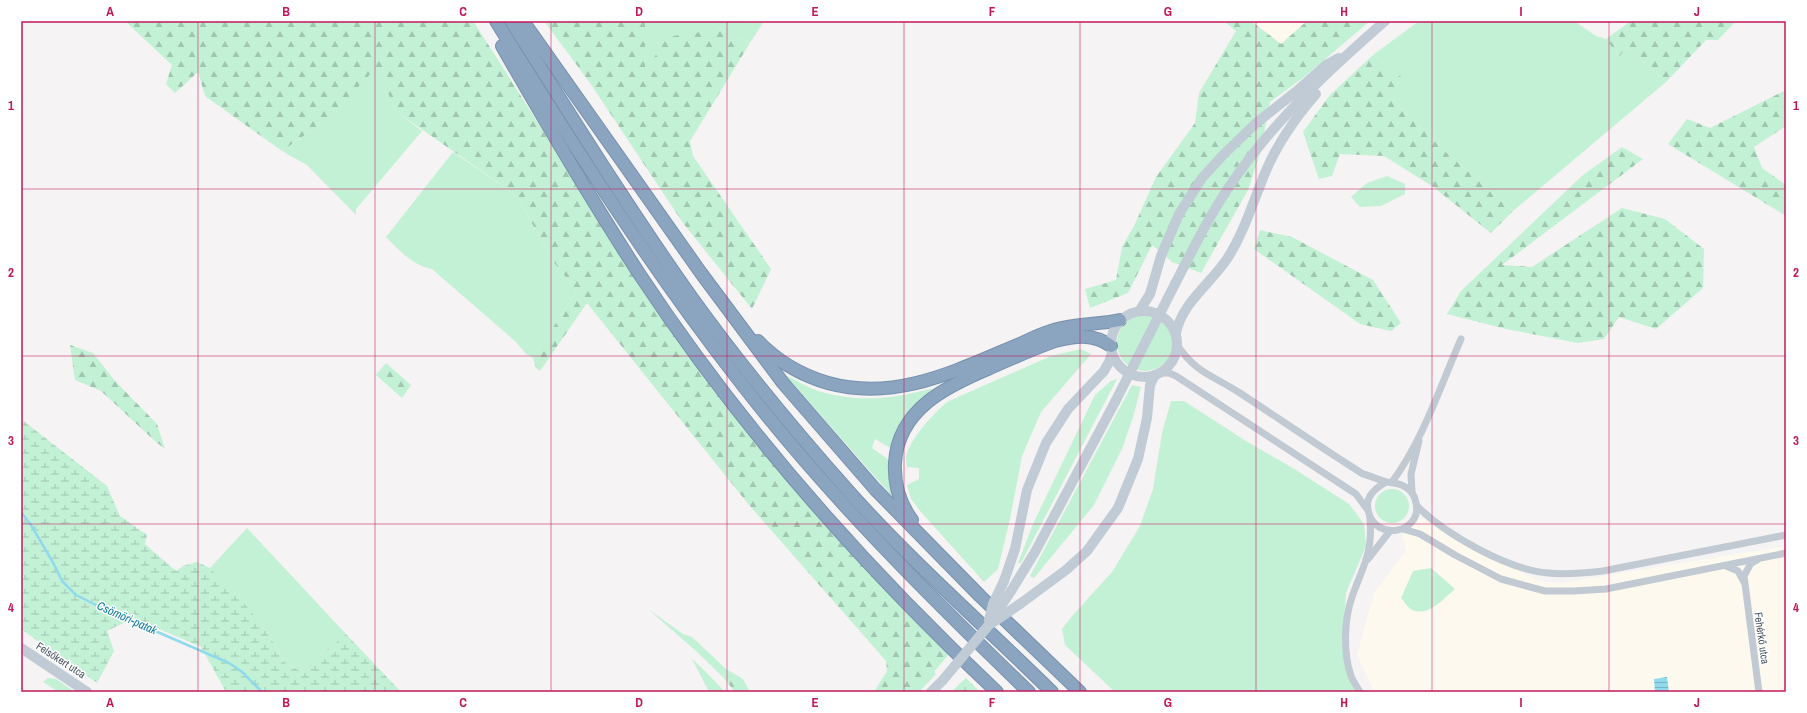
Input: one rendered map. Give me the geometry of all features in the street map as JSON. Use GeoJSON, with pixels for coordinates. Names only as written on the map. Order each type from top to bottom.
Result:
{"type":"FeatureCollection","features":[{"type":"Feature","properties":{"kind":"highway"},"geometry":{"type":"LineString","coordinates":[[491,21],[496,34],[581,181],[640,274],[702,363],[787,471],[861,556],[900,598],[997,692]]}},
{"type":"Feature","properties":{"kind":"highway"},"geometry":{"type":"LineString","coordinates":[[496,21],[636,240],[685,310],[738,380],[844,507],[920,586],[1029,692]]}},
{"type":"Feature","properties":{"kind":"highway"},"geometry":{"type":"LineString","coordinates":[[511,21],[592,150],[670,266],[764,392],[842,483],[904,551],[1052,692]]}},
{"type":"Feature","properties":{"kind":"highway"},"geometry":{"type":"LineString","coordinates":[[523,21],[737,322],[784,384],[838,448],[923,539],[1080,692]]}},
{"type":"Feature","properties":{"kind":"highway"},"geometry":{"type":"LineString","coordinates":[[737,322],[784,364],[803,374],[816,380],[842,387],[877,389],[918,383],[951,372],[1054,330],[1120,320]]}},
{"type":"Feature","properties":{"kind":"highway"},"geometry":{"type":"LineString","coordinates":[[923,539],[900,500],[894,474],[897,449],[908,424],[917,411],[930,399],[954,383],[1055,341],[1072,336],[1092,337],[1102,339],[1111,350]]}},
{"type":"Feature","properties":{"kind":"main road"},"geometry":{"type":"LineString","coordinates":[[931,692],[943,680],[988,626],[1011,592],[1038,546],[1115,402],[1209,219],[1234,180],[1278,125],[1348,54],[1385,21]]}},
{"type":"Feature","properties":{"kind":"main road"},"geometry":{"type":"LineString","coordinates":[[1140,310],[1150,294],[1161,256],[1179,214],[1202,178],[1255,124],[1298,90],[1326,65],[1348,54]]}},
{"type":"Feature","properties":{"kind":"main road"},"geometry":{"type":"LineString","coordinates":[[988,626],[1066,570],[1086,551],[1118,508],[1138,459],[1147,418],[1150,385],[1158,374],[1172,362],[1178,346],[1176,333],[1182,313],[1228,257],[1248,218],[1266,172],[1286,134],[1309,103],[1335,74],[1348,54]]}},
{"type":"Feature","properties":{"kind":"main road"},"geometry":{"type":"LineString","coordinates":[[988,626],[993,604],[1004,581],[1015,549],[1027,490],[1046,443],[1068,409],[1104,371],[1109,362],[1112,332],[1120,320],[1129,314],[1140,310],[1153,311],[1165,317],[1176,333]]}},
{"type":"Feature","properties":{"kind":"main road"},"geometry":{"type":"LineString","coordinates":[[1111,350],[1118,365],[1129,373],[1137,376],[1158,374]]}},
{"type":"Feature","properties":{"kind":"main road","name":"Felsőkert utca"},"geometry":{"type":"LineString","coordinates":[[21,648],[87,692]]}},
{"type":"Feature","properties":{"kind":"street"},"geometry":{"type":"LineString","coordinates":[[1367,509],[1370,495],[1375,489],[1389,482],[1402,468],[1421,431],[1461,339]]}},
{"type":"Feature","properties":{"kind":"street"},"geometry":{"type":"LineString","coordinates":[[1178,346],[1187,360],[1203,373],[1237,391],[1363,474],[1389,482],[1402,484],[1412,492]]}},
{"type":"Feature","properties":{"kind":"street"},"geometry":{"type":"LineString","coordinates":[[1158,374],[1169,373],[1176,376],[1352,492],[1367,509],[1370,518],[1371,534],[1368,559],[1352,599],[1347,623],[1346,650],[1351,676],[1360,692]]}},
{"type":"Feature","properties":{"kind":"street"},"geometry":{"type":"LineString","coordinates":[[1421,431],[1412,474],[1412,492],[1417,506],[1429,519],[1463,540],[1508,563],[1547,573],[1574,574],[1603,571],[1786,535]]}},
{"type":"Feature","properties":{"kind":"street"},"geometry":{"type":"LineString","coordinates":[[1403,529],[1412,522],[1417,506]]}},
{"type":"Feature","properties":{"kind":"street"},"geometry":{"type":"LineString","coordinates":[[1370,518],[1380,528],[1390,531],[1403,529],[1420,534],[1454,555],[1501,579],[1544,591],[1606,589],[1786,553]]}},
{"type":"Feature","properties":{"kind":"street"},"geometry":{"type":"LineString","coordinates":[[1368,559],[1390,531]]}},
{"type":"Feature","properties":{"kind":"street"},"geometry":{"type":"LineString","coordinates":[[1745,586],[1744,576],[1747,569],[1751,563],[1759,558]]}},
{"type":"Feature","properties":{"kind":"street"},"geometry":{"type":"LineString","coordinates":[[1724,565],[1732,567],[1738,572],[1742,576],[1745,586]]}},
{"type":"Feature","properties":{"kind":"street","name":"Fehérkő utca"},"geometry":{"type":"LineString","coordinates":[[1745,586],[1759,692]]}},
{"type":"Feature","properties":{"kind":"shaded area"},"geometry":{"type":"Polygon","coordinates":[[[1251,21],[1307,21],[1281,44],[1251,21]]]}},
{"type":"Feature","properties":{"kind":"shaded area"},"geometry":{"type":"Polygon","coordinates":[[[1417,516],[1538,581],[1562,583],[1786,546],[1786,692],[1374,692],[1357,655],[1374,593],[1406,551],[1402,537],[1417,516]]]}},
{"type":"Feature","properties":{"kind":"green space"},"geometry":{"type":"Polygon","coordinates":[[[125,21],[473,21],[517,89],[628,269],[705,378],[822,521],[863,566],[949,654],[934,672],[936,674],[919,692],[874,692],[887,671],[886,661],[749,505],[587,303],[540,371],[536,368],[533,358],[577,291],[552,260],[517,196],[397,112],[376,68],[328,119],[282,151],[205,96],[198,72],[175,93],[166,84],[172,65],[125,21]]]}},
{"type":"Feature","properties":{"kind":"green space"},"geometry":{"type":"Polygon","coordinates":[[[544,21],[645,21],[645,72],[667,37],[719,29],[750,43],[690,141],[693,156],[771,269],[752,309],[683,223],[590,83],[544,21]]]}},
{"type":"Feature","properties":{"kind":"green space"},"geometry":{"type":"Polygon","coordinates":[[[645,21],[764,21],[750,43],[719,29],[645,73],[645,21]]]}},
{"type":"Feature","properties":{"kind":"green space"},"geometry":{"type":"Polygon","coordinates":[[[1224,21],[1251,21],[1281,44],[1307,21],[1370,21],[1304,77],[1270,102],[1260,154],[1248,190],[1201,273],[1172,262],[1152,245],[1128,293],[1090,308],[1085,289],[1116,280],[1122,247],[1134,226],[1156,177],[1195,123],[1199,93],[1236,31],[1224,21]]]}},
{"type":"Feature","properties":{"kind":"green space"},"geometry":{"type":"Polygon","coordinates":[[[1419,21],[1574,21],[1596,36],[1606,39],[1619,57],[1627,47],[1666,82],[1513,211],[1447,153],[1393,100],[1408,83],[1373,55],[1419,21]]]}},
{"type":"Feature","properties":{"kind":"green space"},"geometry":{"type":"Polygon","coordinates":[[[1631,21],[1736,21],[1718,40],[1706,40],[1666,82],[1627,47],[1619,57],[1606,39],[1631,21]]]}},
{"type":"Feature","properties":{"kind":"green space"},"geometry":{"type":"Polygon","coordinates":[[[1373,55],[1409,83],[1393,100],[1447,153],[1513,211],[1491,233],[1432,186],[1384,156],[1340,154],[1332,176],[1319,179],[1303,132],[1330,95],[1373,55]]]}},
{"type":"Feature","properties":{"kind":"green space"},"geometry":{"type":"Polygon","coordinates":[[[376,67],[397,112],[422,131],[356,209],[356,215],[307,165],[282,151],[328,119],[376,67]]]}},
{"type":"Feature","properties":{"kind":"green space"},"geometry":{"type":"Polygon","coordinates":[[[1786,90],[1786,126],[1754,147],[1762,168],[1786,185],[1786,216],[1668,144],[1687,119],[1710,128],[1786,90]]]}},
{"type":"Feature","properties":{"kind":"green space"},"geometry":{"type":"Polygon","coordinates":[[[1622,147],[1643,159],[1502,265],[1532,267],[1622,208],[1665,219],[1704,249],[1703,288],[1656,329],[1619,317],[1604,339],[1578,343],[1506,329],[1447,314],[1461,291],[1583,175],[1622,147]]]}},
{"type":"Feature","properties":{"kind":"green space"},"geometry":{"type":"Polygon","coordinates":[[[453,152],[517,196],[552,260],[577,291],[533,358],[526,354],[516,342],[432,269],[412,261],[386,237],[453,152]]]}},
{"type":"Feature","properties":{"kind":"green space"},"geometry":{"type":"Polygon","coordinates":[[[1387,176],[1405,184],[1405,194],[1381,206],[1360,207],[1351,197],[1367,183],[1387,176]]]}},
{"type":"Feature","properties":{"kind":"green space"},"geometry":{"type":"Polygon","coordinates":[[[1260,230],[1292,237],[1373,280],[1401,323],[1391,331],[1360,324],[1254,249],[1260,230]]]}},
{"type":"Feature","properties":{"kind":"green space"},"geometry":{"type":"Polygon","coordinates":[[[1145,315],[1160,320],[1168,328],[1173,343],[1168,358],[1160,366],[1145,371],[1130,366],[1122,358],[1117,343],[1122,328],[1130,320],[1145,315]]]}},
{"type":"Feature","properties":{"kind":"green space"},"geometry":{"type":"Polygon","coordinates":[[[70,345],[93,353],[115,381],[157,424],[165,449],[101,391],[75,380],[70,345]]]}},
{"type":"Feature","properties":{"kind":"green space"},"geometry":{"type":"Polygon","coordinates":[[[1081,349],[1091,354],[1041,412],[1022,456],[1010,519],[998,569],[984,582],[911,499],[907,485],[919,479],[919,468],[907,467],[906,458],[908,451],[923,427],[949,401],[1051,356],[1081,349]]]}},
{"type":"Feature","properties":{"kind":"green space"},"geometry":{"type":"Polygon","coordinates":[[[386,363],[411,385],[402,398],[376,375],[386,363]]]}},
{"type":"Feature","properties":{"kind":"green space"},"geometry":{"type":"Polygon","coordinates":[[[785,375],[818,391],[847,397],[890,397],[933,388],[910,412],[892,449],[875,439],[872,448],[889,460],[893,497],[785,375]]]}},
{"type":"Feature","properties":{"kind":"green space"},"geometry":{"type":"Polygon","coordinates":[[[1117,379],[1021,563],[1018,563],[1033,524],[1095,395],[1111,381],[1117,379]]]}},
{"type":"Feature","properties":{"kind":"green space"},"geometry":{"type":"Polygon","coordinates":[[[1132,385],[1141,387],[1133,417],[1122,449],[1094,505],[1034,578],[1030,576],[1132,385]]]}},
{"type":"Feature","properties":{"kind":"green space"},"geometry":{"type":"Polygon","coordinates":[[[1171,401],[1184,401],[1246,441],[1296,470],[1349,504],[1364,524],[1366,546],[1346,593],[1342,648],[1355,692],[1115,692],[1065,645],[1062,629],[1112,572],[1140,526],[1153,489],[1162,433],[1171,401]]]}},
{"type":"Feature","properties":{"kind":"green space"},"geometry":{"type":"Polygon","coordinates":[[[21,419],[107,486],[120,516],[147,535],[145,544],[176,571],[183,566],[197,562],[210,568],[263,625],[286,664],[301,671],[346,634],[401,692],[226,692],[201,647],[134,618],[107,631],[114,651],[97,683],[21,629],[21,580],[24,577],[21,572],[21,419]]]}},
{"type":"Feature","properties":{"kind":"green space"},"geometry":{"type":"Polygon","coordinates":[[[1395,489],[1404,494],[1408,499],[1408,513],[1404,518],[1399,522],[1389,523],[1385,522],[1376,513],[1375,503],[1376,499],[1385,490],[1395,489]]]}},
{"type":"Feature","properties":{"kind":"green space"},"geometry":{"type":"Polygon","coordinates":[[[247,528],[346,634],[301,671],[286,664],[263,625],[210,568],[247,528]]]}},
{"type":"Feature","properties":{"kind":"green space"},"geometry":{"type":"Polygon","coordinates":[[[1431,568],[1455,589],[1441,602],[1430,609],[1418,612],[1412,610],[1401,598],[1413,571],[1431,568]]]}},
{"type":"Feature","properties":{"kind":"green space"},"geometry":{"type":"Polygon","coordinates":[[[648,609],[683,634],[692,637],[726,669],[723,677],[696,651],[648,609]]]}},
{"type":"Feature","properties":{"kind":"green space"},"geometry":{"type":"Polygon","coordinates":[[[692,659],[705,671],[725,692],[709,692],[692,659]]]}},
{"type":"Feature","properties":{"kind":"green space"},"geometry":{"type":"Polygon","coordinates":[[[726,669],[743,679],[750,692],[735,692],[723,677],[726,669]]]}},
{"type":"Feature","properties":{"kind":"green space"},"geometry":{"type":"Polygon","coordinates":[[[48,678],[56,679],[75,692],[59,692],[43,682],[48,678]]]}},
{"type":"Feature","properties":{"kind":"green space"},"geometry":{"type":"Polygon","coordinates":[[[966,678],[980,692],[951,692],[966,678]]]}},
{"type":"Feature","properties":{"kind":"water"},"geometry":{"type":"Polygon","coordinates":[[[1667,677],[1669,692],[1655,692],[1654,679],[1667,677]]]}},
{"type":"Feature","properties":{"kind":"waterway","name":"Csömöri-patak"},"geometry":{"type":"LineString","coordinates":[[21,512],[31,525],[62,581],[76,595],[102,608],[229,663],[241,671],[262,692]]}}]}
